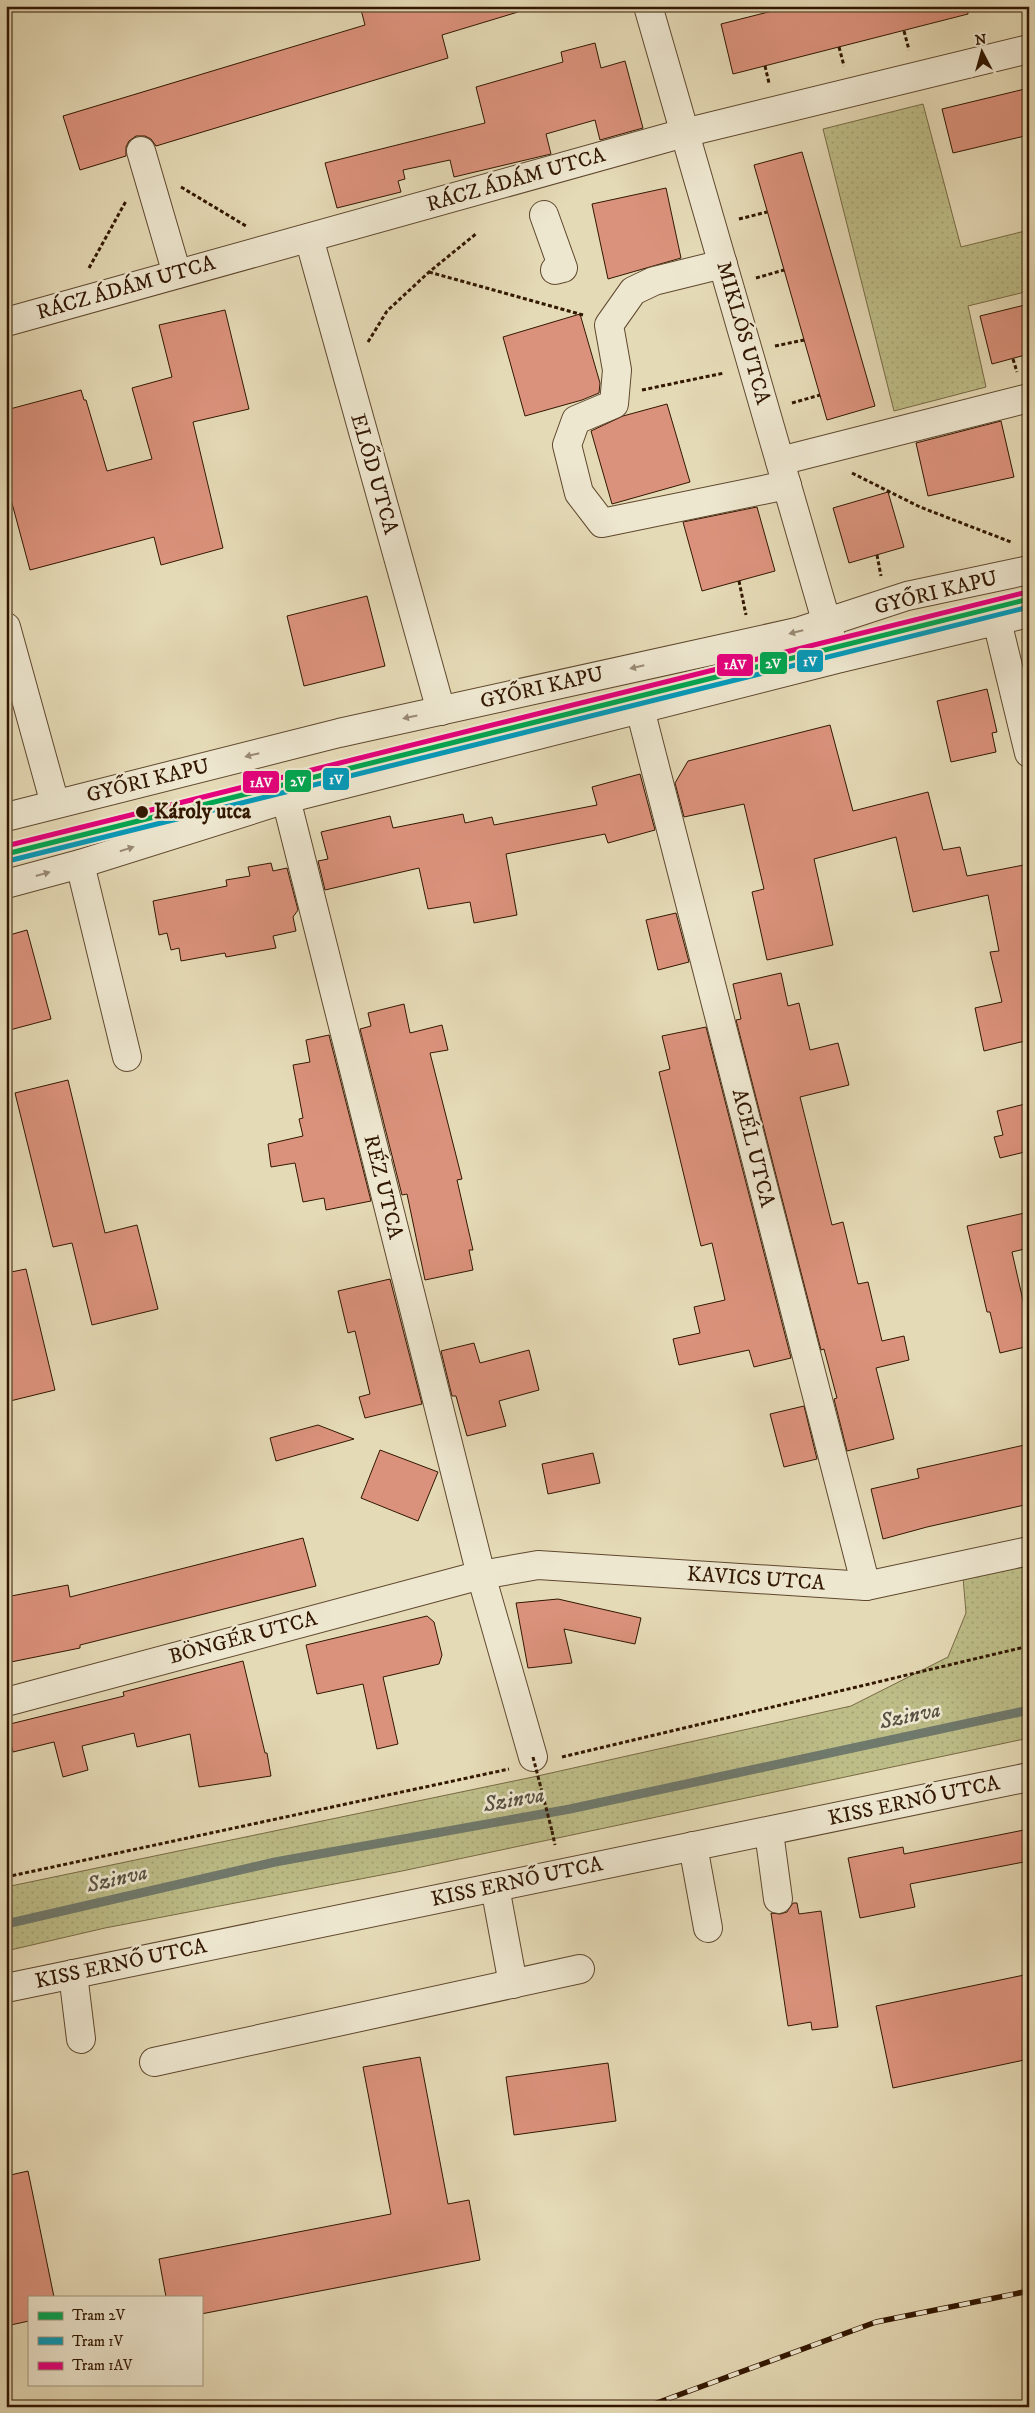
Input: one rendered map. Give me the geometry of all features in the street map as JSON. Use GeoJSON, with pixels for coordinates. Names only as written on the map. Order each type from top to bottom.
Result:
{"type":"FeatureCollection","features":[{"type":"Feature","properties":{"kind":"street","name":"MIKLÓS UTCA"},"geometry":{"type":"LineString","coordinates":[[648,6],[837,659]]}},
{"type":"Feature","properties":{"kind":"street","name":"RÁCZ ÁDÁM UTCA"},"geometry":{"type":"LineString","coordinates":[[6,322],[684,133],[1029,49]]}},
{"type":"Feature","properties":{"kind":"street"},"geometry":{"type":"LineString","coordinates":[[143,158],[177,274]]}},
{"type":"Feature","properties":{"kind":"street"},"geometry":{"type":"LineString","coordinates":[[544,215],[563,268],[555,270]]}},
{"type":"Feature","properties":{"kind":"street","name":"ELŐD UTCA"},"geometry":{"type":"LineString","coordinates":[[309,238],[441,710]]}},
{"type":"Feature","properties":{"kind":"street"},"geometry":{"type":"LineString","coordinates":[[722,264],[654,281],[633,291],[609,325],[617,370],[614,404],[576,420],[567,445],[580,493],[602,523],[784,473],[811,453],[1029,398]]}},
{"type":"Feature","properties":{"kind":"street","name":"GYŐRI KAPU"},"geometry":{"type":"LineString","coordinates":[[6,817],[339,733],[778,636],[828,623],[907,596],[1029,570]]}},
{"type":"Feature","properties":{"kind":"street","name":"GYŐRI KAPU"},"geometry":{"type":"LineString","coordinates":[[6,884],[80,864],[286,799],[837,659],[1029,613]]}},
{"type":"Feature","properties":{"kind":"street"},"geometry":{"type":"LineString","coordinates":[[997,621],[1029,753]]}},
{"type":"Feature","properties":{"kind":"street"},"geometry":{"type":"LineString","coordinates":[[6,627],[15,691],[55,804]]}},
{"type":"Feature","properties":{"kind":"street","name":"ACÉL UTCA"},"geometry":{"type":"LineString","coordinates":[[640,709],[866,1586]]}},
{"type":"Feature","properties":{"kind":"street","name":"RÉZ UTCA"},"geometry":{"type":"LineString","coordinates":[[286,799],[480,1575],[533,1757]]}},
{"type":"Feature","properties":{"kind":"street"},"geometry":{"type":"LineString","coordinates":[[80,864],[127,1057]]}},
{"type":"Feature","properties":{"kind":"street","name":"KAVICS UTCA"},"geometry":{"type":"LineString","coordinates":[[480,1575],[538,1565],[866,1586],[1029,1551]]}},
{"type":"Feature","properties":{"kind":"street","name":"BÖNGÉR UTCA"},"geometry":{"type":"LineString","coordinates":[[6,1702],[480,1575]]}},
{"type":"Feature","properties":{"kind":"street","name":"KISS ERNŐ UTCA"},"geometry":{"type":"LineString","coordinates":[[6,1988],[1029,1777]]}},
{"type":"Feature","properties":{"kind":"street"},"geometry":{"type":"LineString","coordinates":[[769,1832],[778,1899]]}},
{"type":"Feature","properties":{"kind":"street"},"geometry":{"type":"LineString","coordinates":[[693,1846],[708,1928]]}},
{"type":"Feature","properties":{"kind":"street"},"geometry":{"type":"LineString","coordinates":[[495,1886],[513,1984]]}},
{"type":"Feature","properties":{"kind":"street"},"geometry":{"type":"LineString","coordinates":[[154,2062],[580,1969]]}},
{"type":"Feature","properties":{"kind":"street"},"geometry":{"type":"LineString","coordinates":[[73,1974],[81,2039]]}},
{"type":"Feature","properties":{"kind":"path"},"geometry":{"type":"LineString","coordinates":[[70,304],[143,158],[280,246]]}},
{"type":"Feature","properties":{"kind":"path"},"geometry":{"type":"LineString","coordinates":[[733,220],[767,212]]}},
{"type":"Feature","properties":{"kind":"path"},"geometry":{"type":"LineString","coordinates":[[368,342],[387,311],[429,272],[477,234]]}},
{"type":"Feature","properties":{"kind":"path"},"geometry":{"type":"LineString","coordinates":[[749,280],[784,270]]}},
{"type":"Feature","properties":{"kind":"path"},"geometry":{"type":"LineString","coordinates":[[429,272],[580,314],[609,325]]}},
{"type":"Feature","properties":{"kind":"path"},"geometry":{"type":"LineString","coordinates":[[769,348],[804,340]]}},
{"type":"Feature","properties":{"kind":"path"},"geometry":{"type":"LineString","coordinates":[[615,396],[726,373]]}},
{"type":"Feature","properties":{"kind":"path"},"geometry":{"type":"LineString","coordinates":[[788,404],[820,395]]}},
{"type":"Feature","properties":{"kind":"path"},"geometry":{"type":"LineString","coordinates":[[811,453],[920,507],[1011,542]]}},
{"type":"Feature","properties":{"kind":"path"},"geometry":{"type":"LineString","coordinates":[[876,555],[881,576]]}},
{"type":"Feature","properties":{"kind":"path"},"geometry":{"type":"LineString","coordinates":[[739,581],[747,620]]}},
{"type":"Feature","properties":{"kind":"path"},"geometry":{"type":"LineString","coordinates":[[533,1757],[552,1831]]}},
{"type":"Feature","properties":{"kind":"green space"},"geometry":{"type":"Polygon","coordinates":[[[923,104],[961,247],[1029,230],[1029,291],[968,306],[986,387],[894,411],[823,129],[923,104]]]}},
{"type":"Feature","properties":{"kind":"green space"},"geometry":{"type":"Polygon","coordinates":[[[1029,1564],[1029,1738],[402,1871],[105,1928],[6,1951],[6,1887],[533,1777],[851,1706],[948,1657],[966,1613],[963,1577],[1029,1564]]]}},
{"type":"Feature","properties":{"kind":"building"},"geometry":{"type":"Polygon","coordinates":[[[360,6],[517,6],[518,12],[442,35],[448,58],[156,146],[151,139],[145,136],[136,136],[129,141],[126,147],[126,156],[80,170],[63,116],[365,25],[360,6]]]}},
{"type":"Feature","properties":{"kind":"building"},"geometry":{"type":"Polygon","coordinates":[[[792,6],[967,6],[968,14],[733,74],[721,24],[792,6]]]}},
{"type":"Feature","properties":{"kind":"building"},"geometry":{"type":"Polygon","coordinates":[[[595,43],[601,68],[625,61],[643,128],[600,140],[595,120],[546,134],[551,154],[454,177],[450,160],[403,170],[405,179],[398,181],[401,192],[337,208],[325,163],[485,123],[476,87],[563,62],[561,52],[595,43]]]}},
{"type":"Feature","properties":{"kind":"building"},"geometry":{"type":"Polygon","coordinates":[[[1029,88],[1029,135],[953,153],[942,109],[1029,88]]]}},
{"type":"Feature","properties":{"kind":"building"},"geometry":{"type":"Polygon","coordinates":[[[802,152],[875,406],[827,420],[754,165],[802,152]]]}},
{"type":"Feature","properties":{"kind":"building"},"geometry":{"type":"Polygon","coordinates":[[[666,188],[681,258],[608,279],[592,204],[666,188]]]}},
{"type":"Feature","properties":{"kind":"building"},"geometry":{"type":"Polygon","coordinates":[[[1029,304],[1029,354],[992,364],[980,316],[1029,304]]]}},
{"type":"Feature","properties":{"kind":"building"},"geometry":{"type":"Polygon","coordinates":[[[225,310],[249,409],[193,422],[223,548],[161,565],[154,537],[30,570],[6,481],[6,410],[81,390],[84,400],[86,400],[107,471],[152,459],[132,388],[172,377],[159,325],[225,310]]]}},
{"type":"Feature","properties":{"kind":"building"},"geometry":{"type":"Polygon","coordinates":[[[580,314],[600,383],[599,393],[582,400],[525,416],[503,337],[580,314]]]}},
{"type":"Feature","properties":{"kind":"building"},"geometry":{"type":"Polygon","coordinates":[[[667,404],[690,482],[612,504],[591,431],[623,416],[667,404]]]}},
{"type":"Feature","properties":{"kind":"building"},"geometry":{"type":"Polygon","coordinates":[[[1001,421],[1014,477],[928,496],[916,443],[1001,421]]]}},
{"type":"Feature","properties":{"kind":"building"},"geometry":{"type":"Polygon","coordinates":[[[888,492],[904,547],[849,563],[833,508],[888,492]]]}},
{"type":"Feature","properties":{"kind":"building"},"geometry":{"type":"Polygon","coordinates":[[[757,507],[775,571],[702,591],[683,522],[757,507]]]}},
{"type":"Feature","properties":{"kind":"building"},"geometry":{"type":"Polygon","coordinates":[[[367,596],[385,666],[304,686],[287,616],[367,596]]]}},
{"type":"Feature","properties":{"kind":"building"},"geometry":{"type":"Polygon","coordinates":[[[987,689],[997,732],[992,733],[996,752],[951,762],[937,701],[987,689]]]}},
{"type":"Feature","properties":{"kind":"building"},"geometry":{"type":"Polygon","coordinates":[[[830,725],[853,811],[928,792],[943,850],[960,847],[967,876],[1029,864],[1029,1040],[984,1051],[975,1008],[1002,1002],[990,952],[999,951],[988,895],[913,912],[896,837],[814,859],[833,945],[767,960],[752,892],[764,889],[744,804],[684,817],[675,783],[688,761],[830,725]]]}},
{"type":"Feature","properties":{"kind":"building"},"geometry":{"type":"Polygon","coordinates":[[[640,774],[655,830],[608,843],[605,834],[506,854],[517,915],[474,923],[470,902],[428,909],[419,868],[325,890],[318,861],[328,859],[321,832],[390,816],[393,828],[463,814],[465,823],[492,817],[494,825],[597,805],[592,787],[640,774]]]}},
{"type":"Feature","properties":{"kind":"building"},"geometry":{"type":"Polygon","coordinates":[[[271,863],[273,871],[287,868],[298,910],[293,917],[296,931],[273,936],[276,948],[226,957],[225,953],[181,961],[179,948],[171,950],[167,933],[159,935],[153,901],[227,886],[226,880],[250,876],[248,867],[271,863]]]}},
{"type":"Feature","properties":{"kind":"building"},"geometry":{"type":"Polygon","coordinates":[[[676,913],[689,962],[658,970],[646,920],[676,913]]]}},
{"type":"Feature","properties":{"kind":"building"},"geometry":{"type":"Polygon","coordinates":[[[27,930],[51,1019],[6,1031],[6,936],[27,930]]]}},
{"type":"Feature","properties":{"kind":"building"},"geometry":{"type":"Polygon","coordinates":[[[781,973],[788,1006],[799,1003],[810,1050],[838,1043],[849,1085],[800,1097],[832,1225],[843,1222],[858,1284],[868,1282],[882,1341],[904,1336],[909,1360],[876,1368],[894,1439],[847,1451],[834,1399],[837,1398],[824,1349],[821,1350],[736,1020],[741,1019],[733,984],[781,973]]]}},
{"type":"Feature","properties":{"kind":"building"},"geometry":{"type":"Polygon","coordinates":[[[404,1004],[410,1033],[442,1025],[448,1050],[430,1053],[462,1179],[457,1180],[473,1250],[469,1250],[473,1270],[425,1280],[407,1194],[402,1195],[360,1029],[371,1026],[368,1013],[404,1004]]]}},
{"type":"Feature","properties":{"kind":"building"},"geometry":{"type":"Polygon","coordinates":[[[706,1027],[791,1358],[754,1367],[749,1350],[679,1365],[673,1339],[700,1333],[694,1307],[725,1300],[712,1243],[701,1246],[659,1072],[670,1069],[662,1036],[706,1027]]]}},
{"type":"Feature","properties":{"kind":"building"},"geometry":{"type":"Polygon","coordinates":[[[329,1035],[371,1201],[326,1210],[324,1198],[303,1202],[295,1163],[271,1167],[268,1144],[303,1136],[299,1119],[303,1118],[293,1065],[310,1062],[306,1040],[329,1035]]]}},
{"type":"Feature","properties":{"kind":"building"},"geometry":{"type":"Polygon","coordinates":[[[68,1080],[105,1233],[137,1225],[158,1309],[92,1325],[72,1243],[53,1247],[15,1093],[68,1080]]]}},
{"type":"Feature","properties":{"kind":"building"},"geometry":{"type":"Polygon","coordinates":[[[1029,1103],[1029,1151],[1000,1158],[994,1137],[1003,1135],[997,1111],[1029,1103]]]}},
{"type":"Feature","properties":{"kind":"building"},"geometry":{"type":"Polygon","coordinates":[[[1029,1212],[1029,1248],[1012,1252],[1029,1327],[1029,1346],[1000,1353],[990,1312],[987,1312],[967,1226],[1029,1212]]]}},
{"type":"Feature","properties":{"kind":"building"},"geometry":{"type":"Polygon","coordinates":[[[26,1269],[55,1390],[6,1402],[6,1273],[26,1269]]]}},
{"type":"Feature","properties":{"kind":"building"},"geometry":{"type":"Polygon","coordinates":[[[390,1279],[422,1404],[365,1418],[359,1397],[370,1394],[355,1331],[348,1333],[338,1291],[390,1279]]]}},
{"type":"Feature","properties":{"kind":"building"},"geometry":{"type":"Polygon","coordinates":[[[474,1343],[480,1363],[529,1350],[539,1390],[499,1401],[506,1426],[467,1436],[456,1396],[452,1396],[441,1351],[474,1343]]]}},
{"type":"Feature","properties":{"kind":"building"},"geometry":{"type":"Polygon","coordinates":[[[804,1406],[817,1459],[784,1467],[770,1414],[804,1406]]]}},
{"type":"Feature","properties":{"kind":"building"},"geometry":{"type":"Polygon","coordinates":[[[318,1425],[354,1439],[276,1461],[270,1438],[318,1425]]]}},
{"type":"Feature","properties":{"kind":"building"},"geometry":{"type":"Polygon","coordinates":[[[1029,1444],[1029,1504],[883,1539],[871,1489],[919,1478],[917,1469],[1029,1444]]]}},
{"type":"Feature","properties":{"kind":"building"},"geometry":{"type":"Polygon","coordinates":[[[380,1450],[438,1472],[418,1521],[361,1498],[380,1450]]]}},
{"type":"Feature","properties":{"kind":"building"},"geometry":{"type":"Polygon","coordinates":[[[593,1453],[600,1483],[548,1494],[542,1464],[593,1453]]]}},
{"type":"Feature","properties":{"kind":"building"},"geometry":{"type":"Polygon","coordinates":[[[303,1538],[316,1586],[80,1645],[80,1648],[6,1663],[6,1597],[68,1585],[70,1597],[303,1538]]]}},
{"type":"Feature","properties":{"kind":"building"},"geometry":{"type":"Polygon","coordinates":[[[558,1599],[641,1618],[635,1644],[564,1629],[572,1663],[528,1668],[516,1603],[558,1599]]]}},
{"type":"Feature","properties":{"kind":"building"},"geometry":{"type":"Polygon","coordinates":[[[427,1616],[434,1622],[442,1655],[439,1664],[383,1677],[398,1744],[377,1749],[363,1684],[317,1694],[306,1645],[427,1616]]]}},
{"type":"Feature","properties":{"kind":"building"},"geometry":{"type":"Polygon","coordinates":[[[243,1661],[265,1753],[267,1753],[271,1776],[199,1787],[190,1734],[137,1747],[134,1733],[82,1746],[88,1770],[63,1777],[54,1742],[13,1752],[6,1725],[124,1696],[123,1692],[243,1661]]]}},
{"type":"Feature","properties":{"kind":"building"},"geometry":{"type":"Polygon","coordinates":[[[1029,1829],[1029,1861],[910,1884],[915,1907],[860,1918],[848,1858],[903,1847],[904,1854],[1029,1829]]]}},
{"type":"Feature","properties":{"kind":"building"},"geometry":{"type":"Polygon","coordinates":[[[793,1903],[797,1903],[799,1914],[821,1911],[838,2027],[812,2030],[811,2022],[788,2026],[771,1913],[780,1914],[787,1912],[793,1903]]]}},
{"type":"Feature","properties":{"kind":"building"},"geometry":{"type":"Polygon","coordinates":[[[1029,1974],[1029,2059],[893,2088],[876,2006],[1029,1974]]]}},
{"type":"Feature","properties":{"kind":"building"},"geometry":{"type":"Polygon","coordinates":[[[420,2057],[448,2204],[469,2200],[480,2260],[202,2314],[202,2296],[166,2296],[159,2259],[391,2214],[363,2067],[420,2057]]]}},
{"type":"Feature","properties":{"kind":"building"},"geometry":{"type":"Polygon","coordinates":[[[608,2063],[616,2121],[514,2135],[506,2077],[608,2063]]]}},
{"type":"Feature","properties":{"kind":"building"},"geometry":{"type":"Polygon","coordinates":[[[28,2171],[54,2296],[28,2296],[28,2321],[6,2326],[6,2176],[28,2171]]]}},
{"type":"Feature","properties":{"kind":"waterway","name":"Szinva"},"geometry":{"type":"LineString","coordinates":[[6,1924],[275,1862],[570,1809],[1029,1710]]}},
{"type":"Feature","properties":{"kind":"railway"},"geometry":{"type":"LineString","coordinates":[[646,2407],[876,2322],[1029,2291]]}},
{"type":"Feature","properties":{"kind":"tram line","name":"1AV"},"geometry":{"type":"LineString","coordinates":[[6,846],[1027,592]]}},
{"type":"Feature","properties":{"kind":"tram line","name":"2V"},"geometry":{"type":"LineString","coordinates":[[6,854],[1029,599]]}},
{"type":"Feature","properties":{"kind":"tram line","name":"1V"},"geometry":{"type":"LineString","coordinates":[[8,861],[1029,607]]}},
{"type":"Feature","properties":{"kind":"place","name":"Károly utca"},"geometry":{"type":"Point","coordinates":[142,812]}}]}
